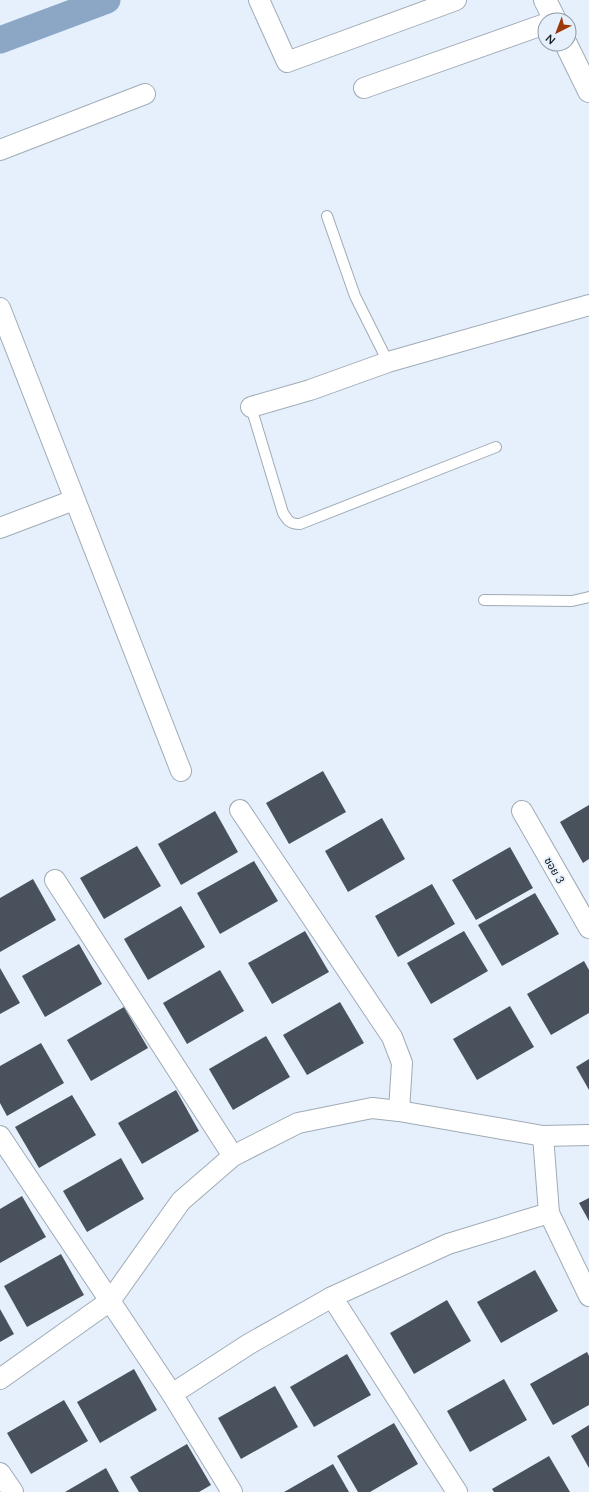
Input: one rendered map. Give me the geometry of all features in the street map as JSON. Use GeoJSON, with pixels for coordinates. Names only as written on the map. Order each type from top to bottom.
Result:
{"type":"FeatureCollection","features":[{"type":"Feature","properties":{"kind":"street"},"geometry":{"type":"LineString","coordinates":[[259,0],[287,62],[456,0]]}},
{"type":"Feature","properties":{"kind":"street"},"geometry":{"type":"LineString","coordinates":[[545,0],[551,12]]}},
{"type":"Feature","properties":{"kind":"street"},"geometry":{"type":"LineString","coordinates":[[364,88],[537,27]]}},
{"type":"Feature","properties":{"kind":"street"},"geometry":{"type":"LineString","coordinates":[[570,52],[589,91]]}},
{"type":"Feature","properties":{"kind":"street"},"geometry":{"type":"LineString","coordinates":[[0,150],[145,94]]}},
{"type":"Feature","properties":{"kind":"street"},"geometry":{"type":"LineString","coordinates":[[251,407],[310,390],[388,362],[589,305]]}},
{"type":"Feature","properties":{"kind":"street"},"geometry":{"type":"LineString","coordinates":[[0,308],[181,771]]}},
{"type":"Feature","properties":{"kind":"street"},"geometry":{"type":"LineString","coordinates":[[0,528],[74,500]]}},
{"type":"Feature","properties":{"kind":"street"},"geometry":{"type":"LineString","coordinates":[[240,810],[392,1037],[402,1063],[398,1111]]}},
{"type":"Feature","properties":{"kind":"street","name":"ซอย 3"},"geometry":{"type":"LineString","coordinates":[[522,811],[589,928]]}},
{"type":"Feature","properties":{"kind":"street"},"geometry":{"type":"LineString","coordinates":[[55,880],[233,1156]]}},
{"type":"Feature","properties":{"kind":"street"},"geometry":{"type":"LineString","coordinates":[[0,1379],[110,1301],[181,1201],[233,1156],[298,1123],[372,1108],[398,1111],[543,1136],[589,1135]]}},
{"type":"Feature","properties":{"kind":"street"},"geometry":{"type":"LineString","coordinates":[[0,1136],[172,1394],[232,1492]]}},
{"type":"Feature","properties":{"kind":"street"},"geometry":{"type":"LineString","coordinates":[[543,1136],[549,1213],[589,1296]]}},
{"type":"Feature","properties":{"kind":"street"},"geometry":{"type":"LineString","coordinates":[[172,1394],[249,1344],[332,1297],[448,1244],[549,1213]]}},
{"type":"Feature","properties":{"kind":"street"},"geometry":{"type":"LineString","coordinates":[[332,1297],[457,1492]]}},
{"type":"Feature","properties":{"kind":"street"},"geometry":{"type":"LineString","coordinates":[[0,1473],[13,1492]]}},
{"type":"Feature","properties":{"kind":"lane"},"geometry":{"type":"LineString","coordinates":[[327,216],[355,296],[388,362]]}},
{"type":"Feature","properties":{"kind":"lane"},"geometry":{"type":"LineString","coordinates":[[251,407],[283,513],[287,521],[292,524],[300,524],[496,447]]}},
{"type":"Feature","properties":{"kind":"lane"},"geometry":{"type":"LineString","coordinates":[[484,600],[572,600],[589,597]]}},
{"type":"Feature","properties":{"kind":"building"},"geometry":{"type":"Polygon","coordinates":[[[323,771],[346,812],[289,844],[266,803],[323,771]]]}},
{"type":"Feature","properties":{"kind":"building"},"geometry":{"type":"Polygon","coordinates":[[[589,805],[589,859],[583,863],[560,822],[589,805]]]}},
{"type":"Feature","properties":{"kind":"building"},"geometry":{"type":"Polygon","coordinates":[[[215,811],[238,852],[181,885],[158,844],[215,811]]]}},
{"type":"Feature","properties":{"kind":"building"},"geometry":{"type":"Polygon","coordinates":[[[382,818],[405,859],[348,892],[325,851],[382,818]]]}},
{"type":"Feature","properties":{"kind":"building"},"geometry":{"type":"Polygon","coordinates":[[[137,846],[161,886],[104,919],[80,878],[137,846]]]}},
{"type":"Feature","properties":{"kind":"building"},"geometry":{"type":"Polygon","coordinates":[[[510,847],[533,888],[476,920],[452,880],[510,847]]]}},
{"type":"Feature","properties":{"kind":"building"},"geometry":{"type":"Polygon","coordinates":[[[254,861],[278,901],[220,934],[197,893],[254,861]]]}},
{"type":"Feature","properties":{"kind":"building"},"geometry":{"type":"Polygon","coordinates":[[[33,879],[56,920],[0,952],[0,898],[33,879]]]}},
{"type":"Feature","properties":{"kind":"building"},"geometry":{"type":"Polygon","coordinates":[[[432,884],[455,924],[398,957],[375,916],[432,884]]]}},
{"type":"Feature","properties":{"kind":"building"},"geometry":{"type":"Polygon","coordinates":[[[535,893],[559,934],[502,966],[478,925],[535,893]]]}},
{"type":"Feature","properties":{"kind":"building"},"geometry":{"type":"Polygon","coordinates":[[[181,906],[205,947],[148,980],[124,939],[181,906]]]}},
{"type":"Feature","properties":{"kind":"building"},"geometry":{"type":"Polygon","coordinates":[[[305,931],[329,972],[272,1004],[248,963],[305,931]]]}},
{"type":"Feature","properties":{"kind":"building"},"geometry":{"type":"Polygon","coordinates":[[[464,931],[488,971],[431,1004],[407,963],[464,931]]]}},
{"type":"Feature","properties":{"kind":"building"},"geometry":{"type":"Polygon","coordinates":[[[79,944],[102,984],[45,1017],[22,976],[79,944]]]}},
{"type":"Feature","properties":{"kind":"building"},"geometry":{"type":"Polygon","coordinates":[[[584,961],[589,970],[589,1013],[551,1035],[527,994],[584,961]]]}},
{"type":"Feature","properties":{"kind":"building"},"geometry":{"type":"Polygon","coordinates":[[[0,968],[20,1003],[0,1014],[0,968]]]}},
{"type":"Feature","properties":{"kind":"building"},"geometry":{"type":"Polygon","coordinates":[[[220,970],[244,1011],[187,1044],[163,1003],[220,970]]]}},
{"type":"Feature","properties":{"kind":"building"},"geometry":{"type":"Polygon","coordinates":[[[340,1002],[364,1043],[307,1075],[283,1035],[340,1002]]]}},
{"type":"Feature","properties":{"kind":"building"},"geometry":{"type":"Polygon","coordinates":[[[510,1006],[534,1047],[477,1080],[453,1039],[510,1006]]]}},
{"type":"Feature","properties":{"kind":"building"},"geometry":{"type":"Polygon","coordinates":[[[124,1007],[148,1048],[91,1081],[67,1040],[124,1007]]]}},
{"type":"Feature","properties":{"kind":"building"},"geometry":{"type":"Polygon","coordinates":[[[266,1036],[290,1077],[233,1110],[209,1069],[266,1036]]]}},
{"type":"Feature","properties":{"kind":"building"},"geometry":{"type":"Polygon","coordinates":[[[41,1043],[64,1083],[7,1116],[0,1103],[0,1066],[41,1043]]]}},
{"type":"Feature","properties":{"kind":"building"},"geometry":{"type":"Polygon","coordinates":[[[589,1059],[589,1090],[576,1067],[589,1059]]]}},
{"type":"Feature","properties":{"kind":"building"},"geometry":{"type":"Polygon","coordinates":[[[176,1090],[199,1131],[142,1164],[118,1123],[176,1090]]]}},
{"type":"Feature","properties":{"kind":"building"},"geometry":{"type":"Polygon","coordinates":[[[72,1095],[96,1135],[39,1168],[15,1127],[72,1095]]]}},
{"type":"Feature","properties":{"kind":"building"},"geometry":{"type":"Polygon","coordinates":[[[121,1158],[144,1199],[87,1232],[63,1191],[121,1158]]]}},
{"type":"Feature","properties":{"kind":"building"},"geometry":{"type":"Polygon","coordinates":[[[22,1196],[46,1237],[0,1263],[0,1209],[22,1196]]]}},
{"type":"Feature","properties":{"kind":"building"},"geometry":{"type":"Polygon","coordinates":[[[589,1198],[589,1221],[579,1203],[589,1198]]]}},
{"type":"Feature","properties":{"kind":"building"},"geometry":{"type":"Polygon","coordinates":[[[61,1254],[84,1295],[27,1327],[4,1286],[61,1254]]]}},
{"type":"Feature","properties":{"kind":"building"},"geometry":{"type":"Polygon","coordinates":[[[535,1270],[558,1311],[501,1343],[477,1302],[535,1270]]]}},
{"type":"Feature","properties":{"kind":"building"},"geometry":{"type":"Polygon","coordinates":[[[447,1300],[471,1341],[414,1374],[390,1333],[447,1300]]]}},
{"type":"Feature","properties":{"kind":"building"},"geometry":{"type":"Polygon","coordinates":[[[0,1309],[14,1334],[0,1342],[0,1309]]]}},
{"type":"Feature","properties":{"kind":"building"},"geometry":{"type":"Polygon","coordinates":[[[587,1352],[589,1356],[589,1405],[553,1425],[530,1384],[587,1352]]]}},
{"type":"Feature","properties":{"kind":"building"},"geometry":{"type":"Polygon","coordinates":[[[347,1354],[371,1395],[314,1427],[290,1387],[347,1354]]]}},
{"type":"Feature","properties":{"kind":"building"},"geometry":{"type":"Polygon","coordinates":[[[134,1369],[157,1410],[100,1443],[77,1402],[134,1369]]]}},
{"type":"Feature","properties":{"kind":"building"},"geometry":{"type":"Polygon","coordinates":[[[504,1379],[527,1420],[470,1452],[447,1411],[504,1379]]]}},
{"type":"Feature","properties":{"kind":"building"},"geometry":{"type":"Polygon","coordinates":[[[275,1386],[298,1427],[241,1459],[218,1418],[275,1386]]]}},
{"type":"Feature","properties":{"kind":"building"},"geometry":{"type":"Polygon","coordinates":[[[64,1400],[88,1441],[31,1474],[7,1433],[64,1400]]]}},
{"type":"Feature","properties":{"kind":"building"},"geometry":{"type":"Polygon","coordinates":[[[394,1423],[418,1464],[370,1492],[358,1492],[337,1456],[394,1423]]]}},
{"type":"Feature","properties":{"kind":"building"},"geometry":{"type":"Polygon","coordinates":[[[589,1425],[589,1468],[571,1436],[589,1425]]]}},
{"type":"Feature","properties":{"kind":"building"},"geometry":{"type":"Polygon","coordinates":[[[187,1444],[211,1485],[199,1492],[139,1492],[130,1477],[187,1444]]]}},
{"type":"Feature","properties":{"kind":"building"},"geometry":{"type":"Polygon","coordinates":[[[549,1456],[570,1492],[494,1492],[492,1489],[549,1456]]]}},
{"type":"Feature","properties":{"kind":"building"},"geometry":{"type":"Polygon","coordinates":[[[333,1464],[349,1492],[284,1492],[333,1464]]]}},
{"type":"Feature","properties":{"kind":"building"},"geometry":{"type":"Polygon","coordinates":[[[106,1468],[119,1492],[65,1492],[106,1468]]]}},
{"type":"Feature","properties":{"kind":"waterway"},"geometry":{"type":"LineString","coordinates":[[0,40],[107,0]]}}]}
